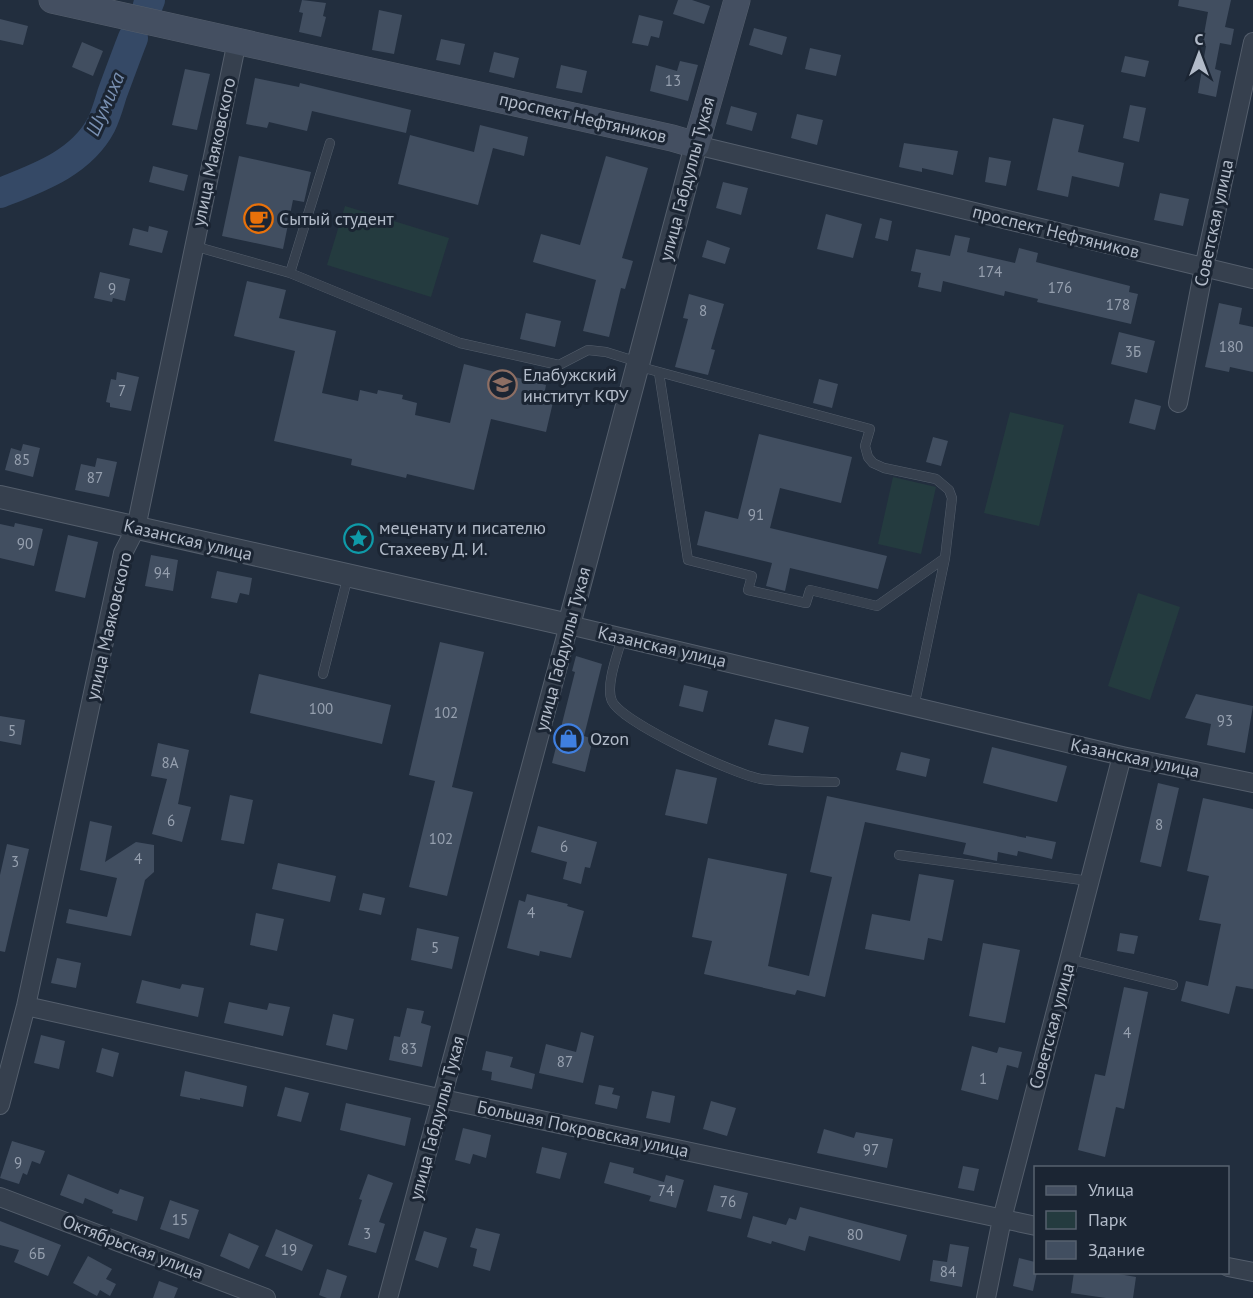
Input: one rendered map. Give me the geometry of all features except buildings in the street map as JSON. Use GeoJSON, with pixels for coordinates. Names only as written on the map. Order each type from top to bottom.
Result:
{"type":"FeatureCollection","features":[{"type":"Feature","properties":{"kind":"main road","name":"проспект Нефтяников"},"geometry":{"type":"LineString","coordinates":[[51,0],[127,8],[237,40],[696,145]]}},
{"type":"Feature","properties":{"kind":"main road","name":"улица Габдуллы Тукая"},"geometry":{"type":"LineString","coordinates":[[696,145],[737,0]]}},
{"type":"Feature","properties":{"kind":"street","name":"улица Маяковского"},"geometry":{"type":"LineString","coordinates":[[0,1105],[26,1006],[123,553],[136,528],[237,40]]}},
{"type":"Feature","properties":{"kind":"street","name":"Советская улица"},"geometry":{"type":"LineString","coordinates":[[1178,403],[1204,268],[1253,42]]}},
{"type":"Feature","properties":{"kind":"street","name":"проспект Нефтяников"},"geometry":{"type":"LineString","coordinates":[[696,145],[1253,279]]}},
{"type":"Feature","properties":{"kind":"street","name":"улица Габдуллы Тукая"},"geometry":{"type":"LineString","coordinates":[[388,1298],[696,145]]}},
{"type":"Feature","properties":{"kind":"street","name":"Казанская улица"},"geometry":{"type":"LineString","coordinates":[[0,497],[569,625],[1122,756],[1253,783]]}},
{"type":"Feature","properties":{"kind":"street","name":"Советская улица"},"geometry":{"type":"LineString","coordinates":[[986,1298],[1002,1219],[1122,756]]}},
{"type":"Feature","properties":{"kind":"street","name":"Большая Покровская улица"},"geometry":{"type":"LineString","coordinates":[[26,1006],[443,1099],[1034,1226]]}},
{"type":"Feature","properties":{"kind":"street","name":"Октябрьская улица"},"geometry":{"type":"LineString","coordinates":[[0,1197],[266,1298]]}},
{"type":"Feature","properties":{"kind":"street"},"geometry":{"type":"LineString","coordinates":[[1229,1267],[1253,1272]]}},
{"type":"Feature","properties":{"kind":"lane"},"geometry":{"type":"LineString","coordinates":[[290,273],[330,143]]}},
{"type":"Feature","properties":{"kind":"lane"},"geometry":{"type":"LineString","coordinates":[[194,246],[290,273],[460,343],[559,365],[588,350],[606,352],[659,373],[870,429],[866,446],[868,457],[873,463],[885,468],[936,479],[949,490],[953,506],[945,558],[914,707]]}},
{"type":"Feature","properties":{"kind":"lane"},"geometry":{"type":"LineString","coordinates":[[659,373],[688,560],[752,576],[748,590],[806,603],[810,590],[877,606],[945,558]]}},
{"type":"Feature","properties":{"kind":"lane"},"geometry":{"type":"LineString","coordinates":[[323,674],[348,576]]}},
{"type":"Feature","properties":{"kind":"lane"},"geometry":{"type":"LineString","coordinates":[[622,638],[610,686],[612,701],[642,726],[724,768],[760,779],[835,783]]}},
{"type":"Feature","properties":{"kind":"lane"},"geometry":{"type":"LineString","coordinates":[[898,855],[1089,882]]}},
{"type":"Feature","properties":{"kind":"lane"},"geometry":{"type":"LineString","coordinates":[[1069,959],[1173,986]]}},
{"type":"Feature","properties":{"kind":"green space"},"geometry":{"type":"Polygon","coordinates":[[[345,206],[449,238],[431,297],[327,265],[345,206]]]}},
{"type":"Feature","properties":{"kind":"green space"},"geometry":{"type":"Polygon","coordinates":[[[1010,412],[1064,425],[1039,526],[984,513],[1010,412]]]}},
{"type":"Feature","properties":{"kind":"green space"},"geometry":{"type":"Polygon","coordinates":[[[893,477],[936,487],[921,554],[878,544],[893,477]]]}},
{"type":"Feature","properties":{"kind":"green space"},"geometry":{"type":"Polygon","coordinates":[[[1138,593],[1180,607],[1150,700],[1108,686],[1138,593]]]}},
{"type":"Feature","properties":{"kind":"waterway","name":"Шумиха"},"geometry":{"type":"LineString","coordinates":[[148,5],[150,0]]}},
{"type":"Feature","properties":{"kind":"waterway","name":"Шумиха"},"geometry":{"type":"LineString","coordinates":[[0,193],[57,168],[82,150],[101,125],[133,38]]}},
{"type":"Feature","properties":{"kind":"place","name":"Сытый студент"},"geometry":{"type":"Point","coordinates":[258,219]}},
{"type":"Feature","properties":{"kind":"place","name":"Елабужский институт КФУ"},"geometry":{"type":"Point","coordinates":[502,385]}},
{"type":"Feature","properties":{"kind":"place","name":"меценату и писателю Стахееву Д. И."},"geometry":{"type":"Point","coordinates":[358,538]}},
{"type":"Feature","properties":{"kind":"place","name":"Ozon"},"geometry":{"type":"Point","coordinates":[569,739]}}]}
